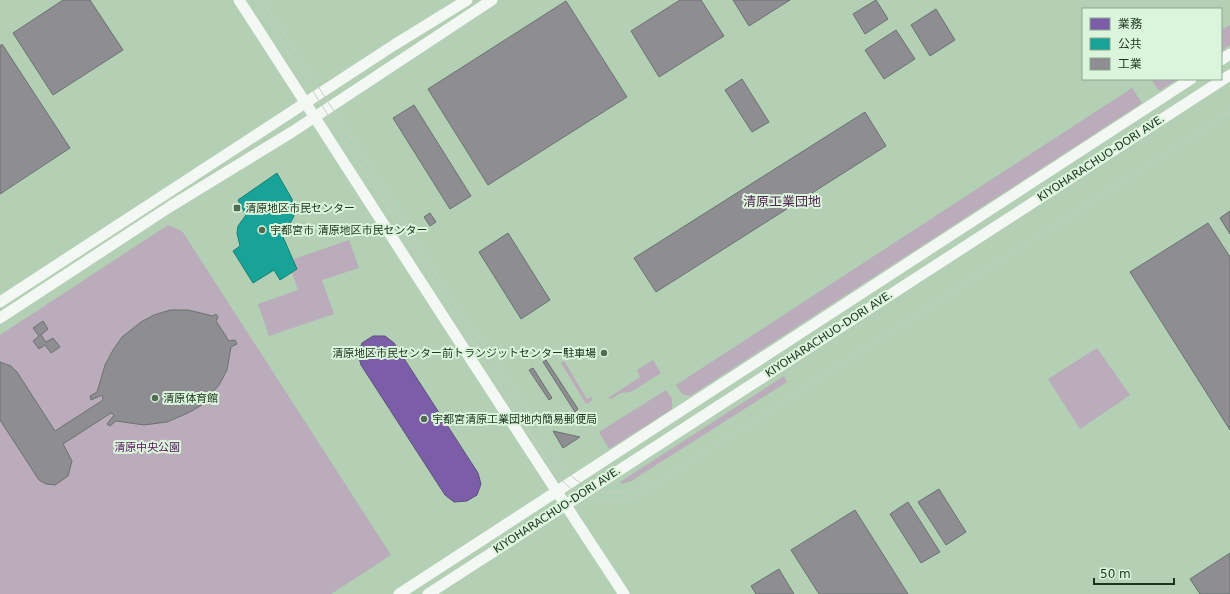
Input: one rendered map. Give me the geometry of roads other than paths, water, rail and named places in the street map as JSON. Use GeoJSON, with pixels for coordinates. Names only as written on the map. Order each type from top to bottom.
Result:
{"type":"FeatureCollection","features":[{"type":"Feature","properties":{"kind":"street"},"geometry":{"type":"LineString","coordinates":[[239,0],[405,256],[480,376],[624,593]]}},
{"type":"Feature","properties":{"kind":"street"},"geometry":{"type":"LineString","coordinates":[[0,302],[467,0]]}},
{"type":"Feature","properties":{"kind":"street"},"geometry":{"type":"LineString","coordinates":[[0,318],[171,206],[235,169],[492,0]]}},
{"type":"Feature","properties":{"kind":"street","name":"KIYOHARACHUO-DORI AVE."},"geometry":{"type":"LineString","coordinates":[[428,594],[1230,75]]}},
{"type":"Feature","properties":{"kind":"street","name":"KIYOHARACHUO-DORI AVE."},"geometry":{"type":"LineString","coordinates":[[399,594],[1189,80]]}},
{"type":"Feature","properties":{"kind":"tram line"},"geometry":{"type":"LineString","coordinates":[[255,0],[553,469],[562,480],[582,496],[603,502],[615,501],[642,493],[1230,112]]}},
{"type":"Feature","properties":{"kind":"tram line"},"geometry":{"type":"LineString","coordinates":[[262,0],[384,188],[458,309],[497,362],[568,473],[586,486],[606,492],[626,492],[647,483]]}},
{"type":"Feature","properties":{"kind":"place","name":"清原地区市民センター"},"geometry":{"type":"Point","coordinates":[237,208]}},
{"type":"Feature","properties":{"kind":"place","name":"宇都宮市 清原地区市民センター"},"geometry":{"type":"Point","coordinates":[262,230]}},
{"type":"Feature","properties":{"kind":"place","name":"清原地区市民センター前トランジットセンター駐車場"},"geometry":{"type":"Point","coordinates":[604,353]}},
{"type":"Feature","properties":{"kind":"place","name":"清原体育館"},"geometry":{"type":"Point","coordinates":[155,398]}},
{"type":"Feature","properties":{"kind":"place","name":"宇都宮清原工業団地内簡易郵便局"},"geometry":{"type":"Point","coordinates":[424,419]}},
{"type":"Feature","properties":{"kind":"district","name":"清原工業団地"},"geometry":{"type":"Point","coordinates":[782,201]}},
{"type":"Feature","properties":{"kind":"park label","name":"清原中央公園"},"geometry":{"type":"Point","coordinates":[147,447]}}]}
